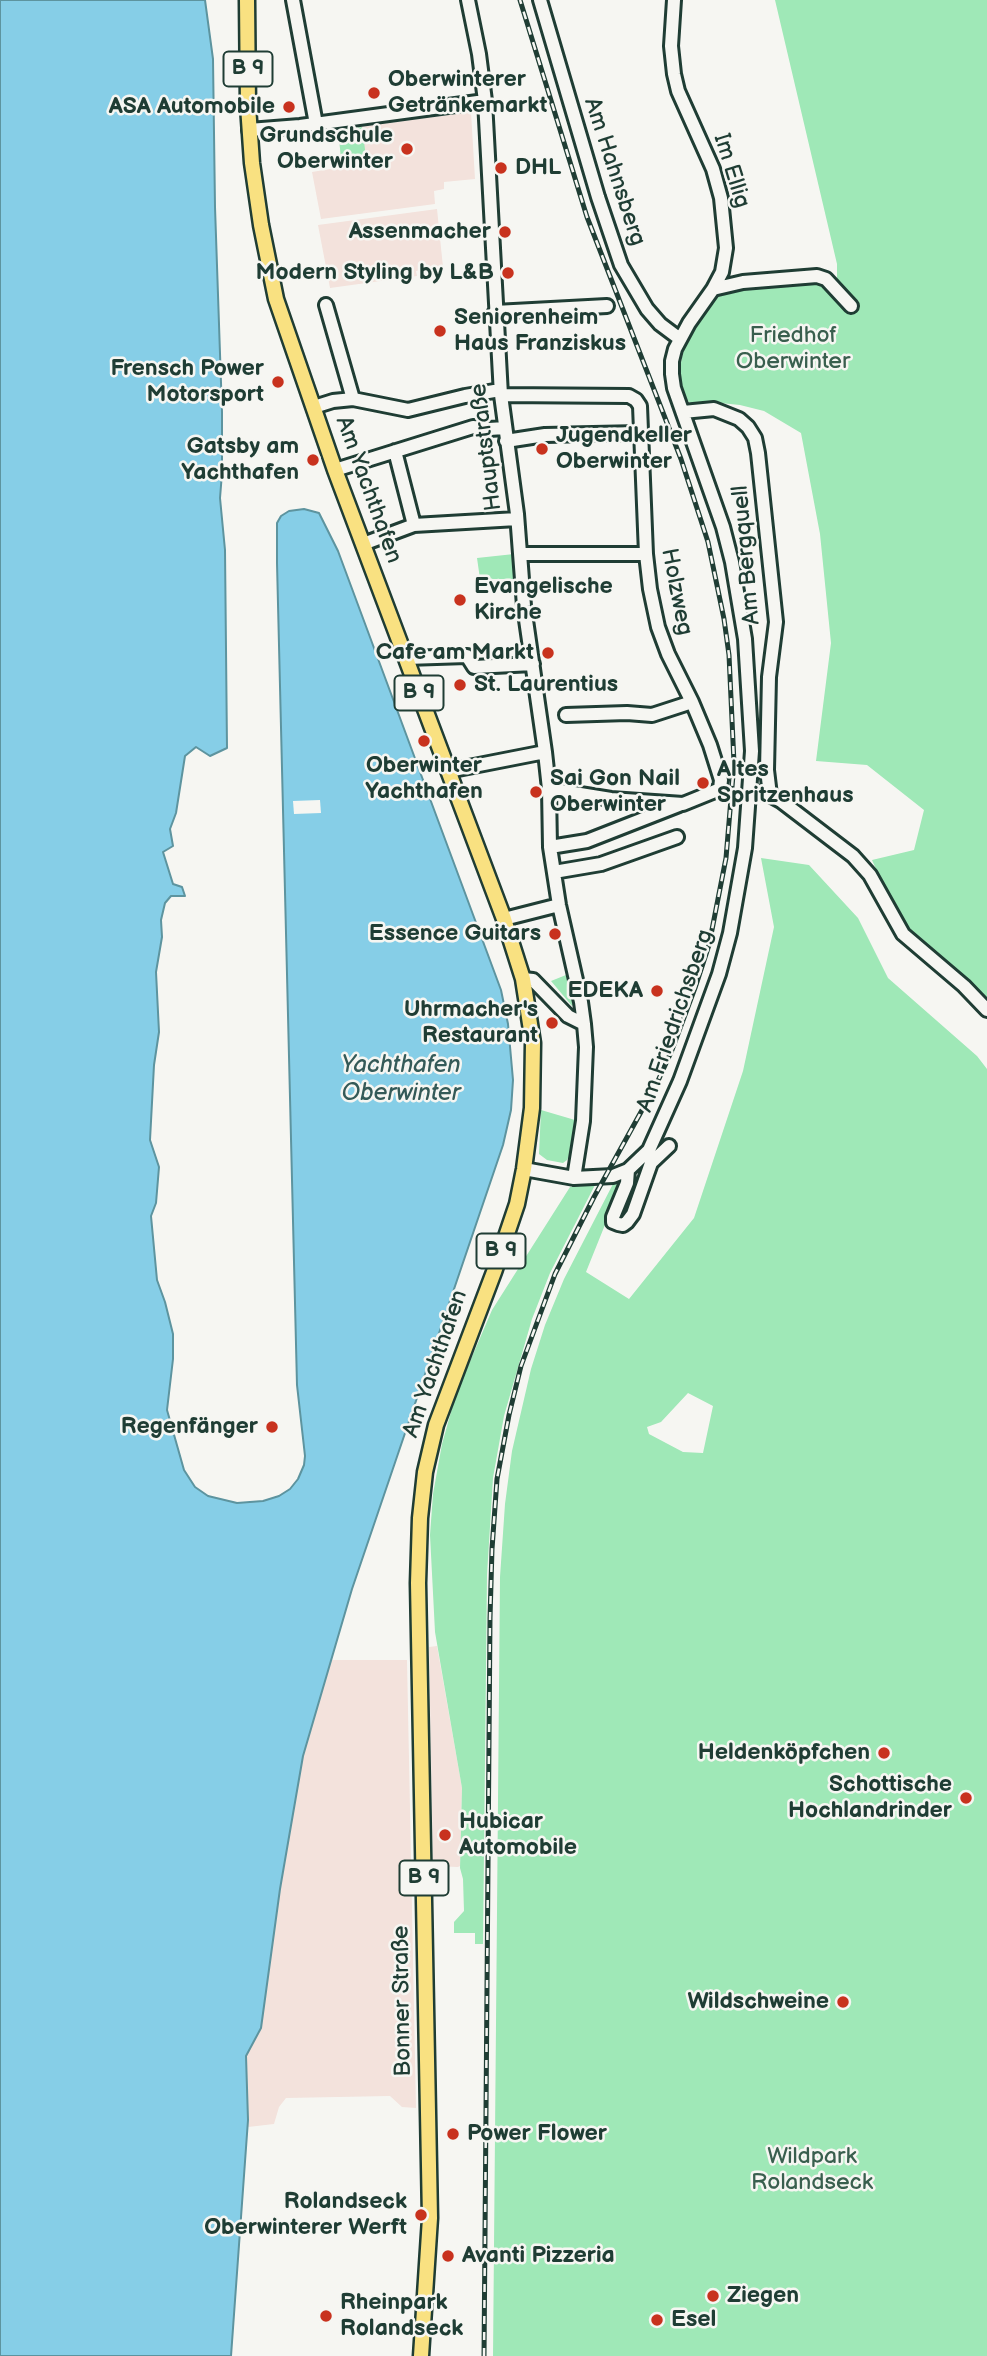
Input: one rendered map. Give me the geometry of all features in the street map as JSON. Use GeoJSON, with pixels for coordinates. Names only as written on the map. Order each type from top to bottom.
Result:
{"type":"FeatureCollection","features":[{"type":"Feature","properties":{"kind":"main road","name":"Am Yachthafen"},"geometry":{"type":"LineString","coordinates":[[247,0],[249,130],[255,192],[276,299],[335,470],[504,919],[523,979],[533,1043],[532,1108],[517,1204],[443,1402],[425,1472],[420,1518],[419,1645]]}},
{"type":"Feature","properties":{"kind":"main road","name":"Bonner Straße"},"geometry":{"type":"LineString","coordinates":[[419,1645],[430,2209],[421,2356]]}},
{"type":"Feature","properties":{"kind":"street"},"geometry":{"type":"LineString","coordinates":[[293,0],[316,124]]}},
{"type":"Feature","properties":{"kind":"street","name":"Hauptstraße"},"geometry":{"type":"LineString","coordinates":[[468,0],[480,54],[485,101],[500,392],[521,554],[524,606],[545,752],[550,847],[559,905],[582,1002],[584,1024],[586,1047],[583,1121],[574,1178]]}},
{"type":"Feature","properties":{"kind":"street","name":"Am Hahnsberg"},"geometry":{"type":"LineString","coordinates":[[540,0],[598,197],[621,265],[647,309],[660,324],[680,339]]}},
{"type":"Feature","properties":{"kind":"street","name":"Im Ellig"},"geometry":{"type":"LineString","coordinates":[[674,0],[671,46],[676,82],[713,169],[725,225],[725,257],[722,272],[713,289]]}},
{"type":"Feature","properties":{"kind":"street"},"geometry":{"type":"LineString","coordinates":[[249,130],[316,124],[485,101]]}},
{"type":"Feature","properties":{"kind":"street"},"geometry":{"type":"LineString","coordinates":[[713,289],[743,282],[817,276],[826,279],[851,306]]}},
{"type":"Feature","properties":{"kind":"street","name":"Am Friedrichsberg"},"geometry":{"type":"LineString","coordinates":[[628,1170],[649,1150],[657,1136],[719,974],[740,886],[750,791],[749,675],[739,600],[723,527],[674,388],[672,374],[672,361],[680,339],[713,289]]}},
{"type":"Feature","properties":{"kind":"street"},"geometry":{"type":"LineString","coordinates":[[326,305],[353,398]]}},
{"type":"Feature","properties":{"kind":"street"},"geometry":{"type":"LineString","coordinates":[[495,312],[607,306]]}},
{"type":"Feature","properties":{"kind":"street"},"geometry":{"type":"LineString","coordinates":[[314,407],[353,398],[408,410],[465,396],[500,392]]}},
{"type":"Feature","properties":{"kind":"street","name":"Holzweg"},"geometry":{"type":"LineString","coordinates":[[500,392],[629,396],[640,406],[646,554],[657,627],[692,702],[718,769],[720,789],[683,804]]}},
{"type":"Feature","properties":{"kind":"street","name":"Am Bergquell"},"geometry":{"type":"LineString","coordinates":[[683,412],[714,409],[739,419],[755,438],[776,622],[769,677],[767,770],[770,795]]}},
{"type":"Feature","properties":{"kind":"street"},"geometry":{"type":"LineString","coordinates":[[335,470],[473,427],[505,434],[641,433]]}},
{"type":"Feature","properties":{"kind":"street"},"geometry":{"type":"LineString","coordinates":[[395,451],[414,525]]}},
{"type":"Feature","properties":{"kind":"street"},"geometry":{"type":"LineString","coordinates":[[363,544],[414,525],[517,519]]}},
{"type":"Feature","properties":{"kind":"street"},"geometry":{"type":"LineString","coordinates":[[521,554],[646,554]]}},
{"type":"Feature","properties":{"kind":"street"},"geometry":{"type":"LineString","coordinates":[[405,659],[467,656],[474,667],[534,669]]}},
{"type":"Feature","properties":{"kind":"street"},"geometry":{"type":"LineString","coordinates":[[566,715],[652,715],[692,702]]}},
{"type":"Feature","properties":{"kind":"street"},"geometry":{"type":"LineString","coordinates":[[448,771],[545,752]]}},
{"type":"Feature","properties":{"kind":"street"},"geometry":{"type":"LineString","coordinates":[[549,789],[611,799],[683,804]]}},
{"type":"Feature","properties":{"kind":"street"},"geometry":{"type":"LineString","coordinates":[[750,791],[770,795],[853,856],[870,875],[881,899],[904,934],[964,986],[987,1010]]}},
{"type":"Feature","properties":{"kind":"street"},"geometry":{"type":"LineString","coordinates":[[550,847],[587,841],[683,804]]}},
{"type":"Feature","properties":{"kind":"street"},"geometry":{"type":"LineString","coordinates":[[554,872],[601,864],[677,837]]}},
{"type":"Feature","properties":{"kind":"street"},"geometry":{"type":"LineString","coordinates":[[504,919],[559,905]]}},
{"type":"Feature","properties":{"kind":"street"},"geometry":{"type":"LineString","coordinates":[[523,979],[533,980],[568,1016],[584,1024]]}},
{"type":"Feature","properties":{"kind":"street"},"geometry":{"type":"LineString","coordinates":[[524,1170],[574,1178],[613,1176],[628,1170],[627,1183],[613,1217],[613,1222],[623,1225],[633,1214],[651,1163],[668,1146]]}},
{"type":"Feature","properties":{"kind":"shaded area","name":"Grundschule Oberwinter"},"geometry":{"type":"Polygon","coordinates":[[[471,112],[475,179],[444,182],[444,189],[434,191],[435,204],[321,219],[312,172],[342,167],[338,130],[471,112]]]}},
{"type":"Feature","properties":{"kind":"shaded area"},"geometry":{"type":"Polygon","coordinates":[[[437,209],[443,267],[416,271],[417,276],[330,288],[318,225],[437,209]]]}},
{"type":"Feature","properties":{"kind":"shaded area"},"geometry":{"type":"Polygon","coordinates":[[[437,1646],[462,1788],[458,1867],[433,1866],[429,1647],[437,1646]]]}},
{"type":"Feature","properties":{"kind":"shaded area"},"geometry":{"type":"Polygon","coordinates":[[[331,1660],[407,1660],[416,2108],[402,2107],[390,2096],[286,2098],[279,2107],[274,2124],[248,2127],[246,2056],[261,2028],[303,1756],[331,1660]]]}},
{"type":"Feature","properties":{"kind":"green space","name":"Friedhof Oberwinter"},"geometry":{"type":"Polygon","coordinates":[[[775,0],[987,0],[987,1015],[922,959],[910,930],[892,905],[872,860],[914,850],[924,810],[867,765],[816,761],[831,643],[820,534],[801,433],[764,411],[720,403],[698,406],[685,400],[681,385],[683,352],[717,294],[725,290],[819,279],[826,287],[837,280],[837,264],[775,0]]]}},
{"type":"Feature","properties":{"kind":"green space"},"geometry":{"type":"Polygon","coordinates":[[[362,127],[367,164],[342,167],[338,130],[362,127]]]}},
{"type":"Feature","properties":{"kind":"green space"},"geometry":{"type":"Polygon","coordinates":[[[514,554],[517,579],[480,579],[477,558],[514,554]]]}},
{"type":"Feature","properties":{"kind":"green space","name":"Wildpark Rolandseck"},"geometry":{"type":"Polygon","coordinates":[[[761,858],[809,865],[858,918],[888,978],[977,1056],[987,1069],[987,2356],[493,2356],[500,1577],[512,1451],[531,1369],[545,1325],[564,1279],[614,1182],[619,1186],[619,1190],[586,1272],[629,1299],[694,1218],[743,1071],[774,927],[761,858]],[[688,1393],[661,1422],[647,1427],[649,1434],[683,1452],[703,1453],[713,1406],[688,1393]]]}},
{"type":"Feature","properties":{"kind":"green space"},"geometry":{"type":"Polygon","coordinates":[[[566,975],[573,1005],[572,1006],[551,981],[566,975]]]}},
{"type":"Feature","properties":{"kind":"green space"},"geometry":{"type":"Polygon","coordinates":[[[541,1110],[575,1120],[571,1152],[563,1163],[547,1160],[539,1154],[541,1110]]]}},
{"type":"Feature","properties":{"kind":"green space"},"geometry":{"type":"Polygon","coordinates":[[[595,1185],[550,1273],[532,1319],[504,1416],[493,1478],[487,1575],[483,1944],[475,1944],[475,1933],[454,1933],[454,1922],[464,1911],[460,1868],[462,1788],[435,1632],[430,1535],[433,1494],[442,1444],[456,1394],[492,1310],[570,1187],[595,1185]]]}},
{"type":"Feature","properties":{"kind":"water","name":"Yachthafen Oberwinter"},"geometry":{"type":"Polygon","coordinates":[[[0,0],[205,0],[213,59],[227,748],[210,756],[196,747],[185,756],[176,813],[170,829],[173,846],[163,852],[173,884],[182,887],[185,896],[171,896],[165,903],[161,920],[162,937],[156,972],[159,1032],[154,1065],[150,1140],[159,1167],[156,1203],[151,1216],[157,1280],[173,1334],[167,1410],[184,1470],[195,1487],[208,1496],[237,1503],[263,1501],[279,1496],[290,1489],[298,1479],[305,1456],[297,1385],[277,563],[277,523],[281,516],[289,511],[304,509],[319,513],[338,551],[501,990],[508,1024],[513,1080],[511,1110],[503,1145],[352,1589],[303,1756],[280,1889],[261,2028],[246,2056],[248,2120],[231,2356],[0,2356],[0,0]]]}},
{"type":"Feature","properties":{"kind":"pier"},"geometry":{"type":"Polygon","coordinates":[[[320,800],[321,813],[294,814],[293,801],[320,800]]]}},
{"type":"Feature","properties":{"kind":"railway"},"geometry":{"type":"LineString","coordinates":[[484,2356],[490,1618],[497,1479],[521,1366],[555,1274],[657,1083],[695,988],[709,945],[726,858],[734,763],[729,655],[708,542],[681,459],[587,217],[520,0]]}},
{"type":"Feature","properties":{"kind":"place","name":"Oberwinterer Getränkemarkt"},"geometry":{"type":"Point","coordinates":[374,93]}},
{"type":"Feature","properties":{"kind":"place","name":"ASA Automobile"},"geometry":{"type":"Point","coordinates":[289,107]}},
{"type":"Feature","properties":{"kind":"place","name":"Grundschule Oberwinter"},"geometry":{"type":"Point","coordinates":[407,149]}},
{"type":"Feature","properties":{"kind":"place","name":"DHL"},"geometry":{"type":"Point","coordinates":[501,168]}},
{"type":"Feature","properties":{"kind":"place","name":"Assenmacher"},"geometry":{"type":"Point","coordinates":[505,232]}},
{"type":"Feature","properties":{"kind":"place","name":"Modern Styling by L&B"},"geometry":{"type":"Point","coordinates":[508,273]}},
{"type":"Feature","properties":{"kind":"place","name":"Seniorenheim Haus Franziskus"},"geometry":{"type":"Point","coordinates":[440,331]}},
{"type":"Feature","properties":{"kind":"place","name":"Frensch Power Motorsport"},"geometry":{"type":"Point","coordinates":[278,382]}},
{"type":"Feature","properties":{"kind":"place","name":"Jugendkeller Oberwinter"},"geometry":{"type":"Point","coordinates":[542,449]}},
{"type":"Feature","properties":{"kind":"place","name":"Gatsby am Yachthafen"},"geometry":{"type":"Point","coordinates":[313,460]}},
{"type":"Feature","properties":{"kind":"place","name":"Evangelische Kirche"},"geometry":{"type":"Point","coordinates":[460,600]}},
{"type":"Feature","properties":{"kind":"place","name":"Cafe am Markt"},"geometry":{"type":"Point","coordinates":[548,653]}},
{"type":"Feature","properties":{"kind":"place","name":"St. Laurentius"},"geometry":{"type":"Point","coordinates":[460,685]}},
{"type":"Feature","properties":{"kind":"place","name":"Oberwinter Yachthafen"},"geometry":{"type":"Point","coordinates":[424,741]}},
{"type":"Feature","properties":{"kind":"place","name":"Altes Spritzenhaus"},"geometry":{"type":"Point","coordinates":[703,783]}},
{"type":"Feature","properties":{"kind":"place","name":"Sai Gon Nail Oberwinter"},"geometry":{"type":"Point","coordinates":[536,792]}},
{"type":"Feature","properties":{"kind":"place","name":"Essence Guitars"},"geometry":{"type":"Point","coordinates":[555,934]}},
{"type":"Feature","properties":{"kind":"place","name":"EDEKA"},"geometry":{"type":"Point","coordinates":[657,991]}},
{"type":"Feature","properties":{"kind":"place","name":"Uhrmacher's Restaurant"},"geometry":{"type":"Point","coordinates":[552,1023]}},
{"type":"Feature","properties":{"kind":"place","name":"Regenfänger"},"geometry":{"type":"Point","coordinates":[272,1427]}},
{"type":"Feature","properties":{"kind":"place","name":"Heldenköpfchen"},"geometry":{"type":"Point","coordinates":[884,1753]}},
{"type":"Feature","properties":{"kind":"place","name":"Schottische Hochlandrinder"},"geometry":{"type":"Point","coordinates":[966,1798]}},
{"type":"Feature","properties":{"kind":"place","name":"Hubicar Automobile"},"geometry":{"type":"Point","coordinates":[445,1835]}},
{"type":"Feature","properties":{"kind":"place","name":"Wildschweine"},"geometry":{"type":"Point","coordinates":[843,2002]}},
{"type":"Feature","properties":{"kind":"place","name":"Power Flower"},"geometry":{"type":"Point","coordinates":[453,2134]}},
{"type":"Feature","properties":{"kind":"place","name":"Rolandseck Oberwinterer Werft"},"geometry":{"type":"Point","coordinates":[421,2215]}},
{"type":"Feature","properties":{"kind":"place","name":"Avanti Pizzeria"},"geometry":{"type":"Point","coordinates":[448,2256]}},
{"type":"Feature","properties":{"kind":"place","name":"Ziegen"},"geometry":{"type":"Point","coordinates":[713,2296]}},
{"type":"Feature","properties":{"kind":"place","name":"Rheinpark Rolandseck"},"geometry":{"type":"Point","coordinates":[326,2316]}},
{"type":"Feature","properties":{"kind":"place","name":"Esel"},"geometry":{"type":"Point","coordinates":[657,2320]}}]}
